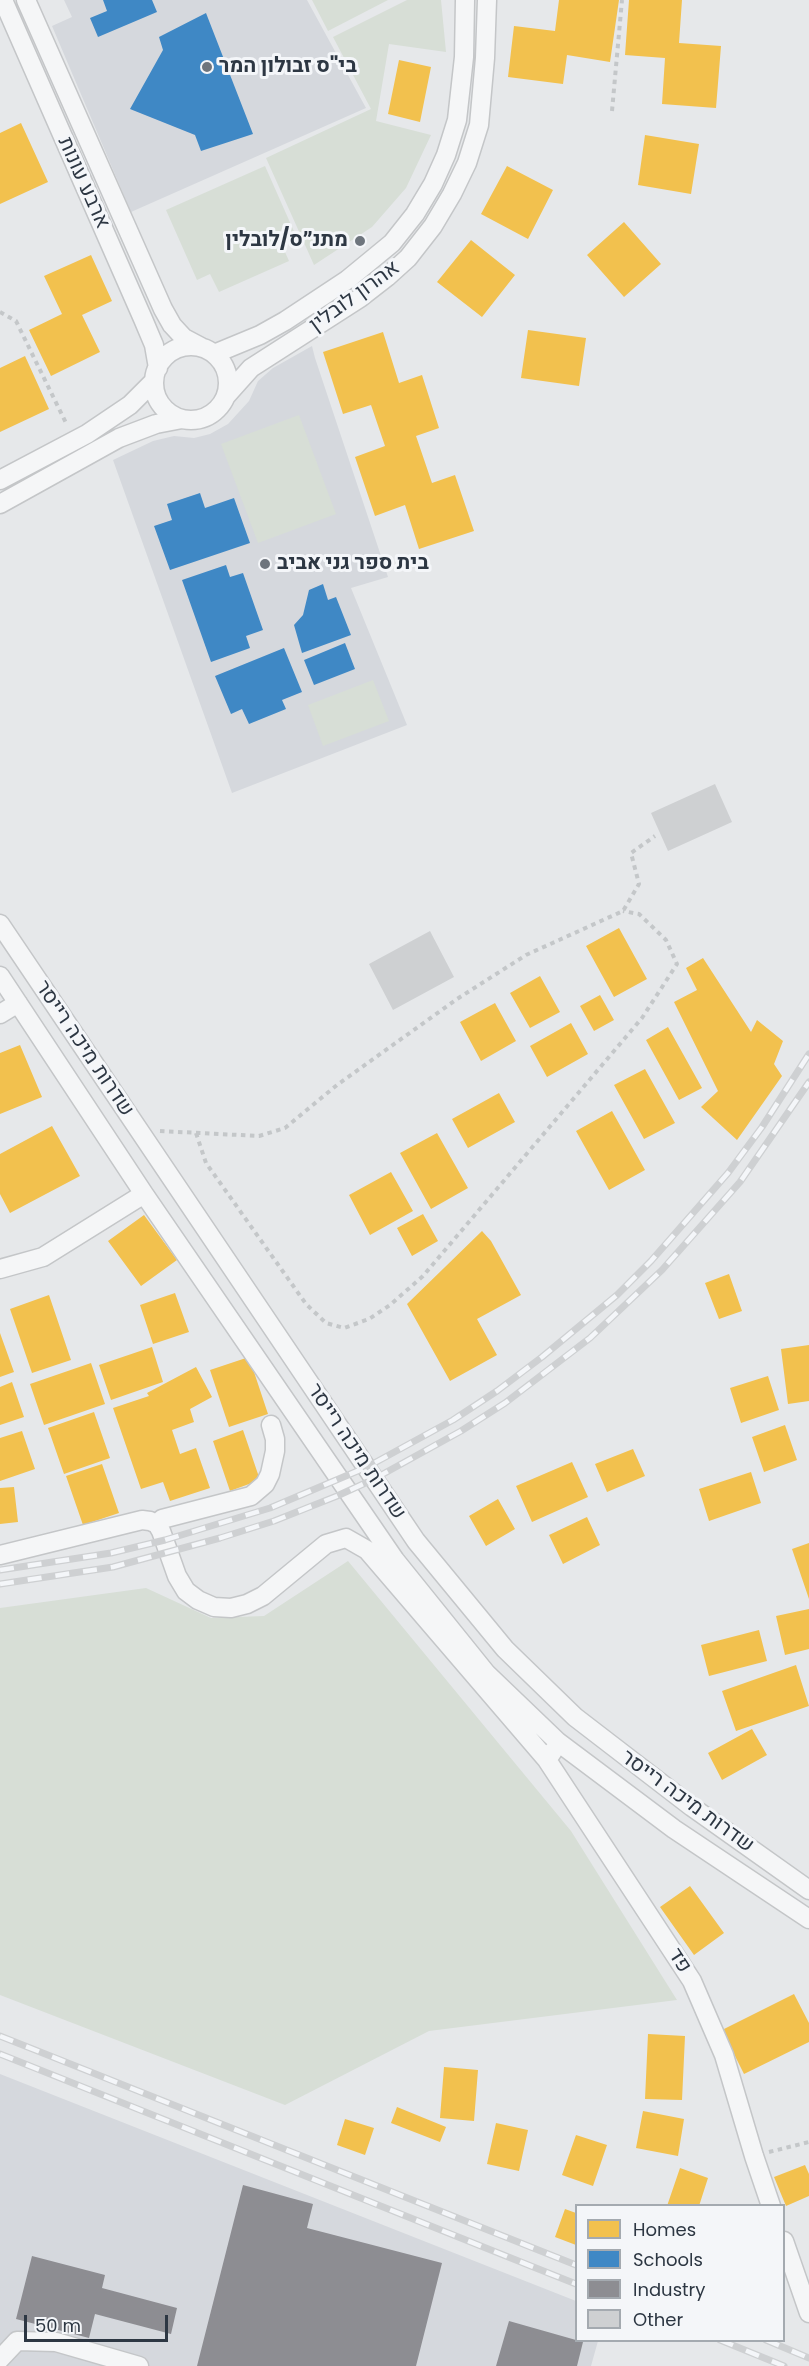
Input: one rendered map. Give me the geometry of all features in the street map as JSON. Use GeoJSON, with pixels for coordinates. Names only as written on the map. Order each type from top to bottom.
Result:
{"type":"FeatureCollection","features":[{"type":"Feature","properties":{"kind":"street","name":"ארבע עונות"},"geometry":{"type":"LineString","coordinates":[[3,0],[143,318],[154,345],[156,375]]}},
{"type":"Feature","properties":{"kind":"street","name":"ארבע עונות"},"geometry":{"type":"LineString","coordinates":[[26,0],[163,309],[172,325],[184,338],[207,351]]}},
{"type":"Feature","properties":{"kind":"street","name":"אהרון לובלין"},"geometry":{"type":"LineString","coordinates":[[207,351],[268,330],[347,280],[392,243],[415,214],[433,184],[446,155],[457,120],[464,57],[465,0]]}},
{"type":"Feature","properties":{"kind":"street","name":"אהרון לובלין"},"geometry":{"type":"LineString","coordinates":[[226,396],[251,368],[351,304],[387,277],[408,258],[433,226],[467,163],[479,125],[487,0]]}},
{"type":"Feature","properties":{"kind":"street"},"geometry":{"type":"LineString","coordinates":[[0,480],[74,441],[130,405],[156,375],[163,359],[180,348],[207,351],[222,363],[227,373],[226,396],[213,413],[204,418],[156,424],[119,438],[0,504]]}},
{"type":"Feature","properties":{"kind":"street"},"geometry":{"type":"LineString","coordinates":[[156,375],[155,392],[165,409],[182,419]]}},
{"type":"Feature","properties":{"kind":"street","name":"שדרות מיכה רייסר"},"geometry":{"type":"LineString","coordinates":[[0,924],[416,1541],[505,1649],[574,1717],[692,1808],[809,1890]]}},
{"type":"Feature","properties":{"kind":"street","name":"שדרות מיכה רייסר"},"geometry":{"type":"LineString","coordinates":[[0,976],[144,1194],[395,1560],[486,1673],[558,1742],[674,1829],[809,1919]]}},
{"type":"Feature","properties":{"kind":"street"},"geometry":{"type":"LineString","coordinates":[[0,1014],[18,1003]]}},
{"type":"Feature","properties":{"kind":"street"},"geometry":{"type":"LineString","coordinates":[[0,1269],[43,1257],[144,1194]]}},
{"type":"Feature","properties":{"kind":"street"},"geometry":{"type":"LineString","coordinates":[[0,1555],[142,1520],[157,1524],[162,1519],[251,1496],[265,1484],[270,1474],[275,1439],[270,1425]]}},
{"type":"Feature","properties":{"kind":"street","name":"פד"},"geometry":{"type":"LineString","coordinates":[[157,1524],[177,1576],[186,1591],[198,1600],[214,1607],[231,1608],[248,1604],[263,1596],[326,1544],[346,1538],[367,1550],[547,1760],[692,1981],[724,2055],[771,2204]]}},
{"type":"Feature","properties":{"kind":"street"},"geometry":{"type":"LineString","coordinates":[[547,1760],[558,1742]]}},
{"type":"Feature","properties":{"kind":"street"},"geometry":{"type":"LineString","coordinates":[[785,2247],[809,2313]]}},
{"type":"Feature","properties":{"kind":"street"},"geometry":{"type":"LineString","coordinates":[[0,2359],[17,2341],[56,2342],[140,2366]]}},
{"type":"Feature","properties":{"kind":"path"},"geometry":{"type":"LineString","coordinates":[[612,111],[622,0]]}},
{"type":"Feature","properties":{"kind":"path"},"geometry":{"type":"LineString","coordinates":[[0,312],[16,321],[74,441]]}},
{"type":"Feature","properties":{"kind":"path"},"geometry":{"type":"LineString","coordinates":[[139,1130],[259,1136],[285,1128],[337,1085],[457,999],[526,955],[623,911],[639,884],[632,853],[655,836]]}},
{"type":"Feature","properties":{"kind":"path"},"geometry":{"type":"LineString","coordinates":[[196,1133],[206,1163],[306,1304],[326,1323],[344,1328],[369,1319],[423,1276],[642,1018],[677,964],[666,940],[639,914],[623,911]]}},
{"type":"Feature","properties":{"kind":"path"},"geometry":{"type":"LineString","coordinates":[[754,2156],[809,2142]]}},
{"type":"Feature","properties":{"kind":"shaded area","name":"בי\"ס זבולון המר"},"geometry":{"type":"Polygon","coordinates":[[[64,0],[307,0],[366,108],[131,212],[52,26],[72,17],[64,0]]]}},
{"type":"Feature","properties":{"kind":"shaded area"},"geometry":{"type":"Polygon","coordinates":[[[312,0],[388,0],[328,31],[312,0]]]}},
{"type":"Feature","properties":{"kind":"shaded area"},"geometry":{"type":"Polygon","coordinates":[[[407,0],[441,0],[446,52],[389,44],[376,121],[431,135],[406,188],[372,227],[314,265],[266,158],[371,109],[333,37],[407,0]]]}},
{"type":"Feature","properties":{"kind":"shaded area"},"geometry":{"type":"Polygon","coordinates":[[[265,166],[296,236],[281,243],[289,261],[219,292],[210,274],[197,280],[166,210],[265,166]]]}},
{"type":"Feature","properties":{"kind":"shaded area"},"geometry":{"type":"Polygon","coordinates":[[[312,346],[388,577],[351,588],[407,725],[232,793],[113,460],[153,441],[174,436],[194,438],[210,434],[228,424],[249,401],[258,381],[273,368],[312,346]]]}},
{"type":"Feature","properties":{"kind":"shaded area"},"geometry":{"type":"Polygon","coordinates":[[[299,415],[336,514],[258,543],[221,444],[299,415]]]}},
{"type":"Feature","properties":{"kind":"shaded area"},"geometry":{"type":"Polygon","coordinates":[[[373,680],[389,721],[323,746],[308,705],[373,680]]]}},
{"type":"Feature","properties":{"kind":"shaded area"},"geometry":{"type":"Polygon","coordinates":[[[348,1561],[571,1831],[677,2000],[429,2031],[285,2105],[0,1995],[0,1608],[146,1588],[211,1618],[264,1616],[348,1561]]]}},
{"type":"Feature","properties":{"kind":"shaded area"},"geometry":{"type":"Polygon","coordinates":[[[0,2074],[575,2301],[575,2342],[598,2342],[591,2366],[0,2366],[0,2074]]]}},
{"type":"Feature","properties":{"kind":"building: Homes"},"geometry":{"type":"Polygon","coordinates":[[[559,0],[619,0],[610,62],[567,55],[563,84],[508,77],[514,26],[555,31],[559,0]]]}},
{"type":"Feature","properties":{"kind":"building: Homes"},"geometry":{"type":"Polygon","coordinates":[[[629,0],[682,0],[679,43],[721,46],[716,108],[662,104],[665,58],[625,55],[629,0]]]}},
{"type":"Feature","properties":{"kind":"building: Homes"},"geometry":{"type":"Polygon","coordinates":[[[399,60],[431,67],[420,122],[388,114],[399,60]]]}},
{"type":"Feature","properties":{"kind":"building: Homes"},"geometry":{"type":"Polygon","coordinates":[[[21,123],[48,182],[0,204],[0,133],[21,123]]]}},
{"type":"Feature","properties":{"kind":"building: Homes"},"geometry":{"type":"Polygon","coordinates":[[[645,135],[699,144],[691,194],[638,185],[645,135]]]}},
{"type":"Feature","properties":{"kind":"building: Homes"},"geometry":{"type":"Polygon","coordinates":[[[507,166],[553,190],[528,239],[481,214],[507,166]]]}},
{"type":"Feature","properties":{"kind":"building: Homes"},"geometry":{"type":"Polygon","coordinates":[[[624,222],[661,264],[624,297],[587,255],[624,222]]]}},
{"type":"Feature","properties":{"kind":"building: Homes"},"geometry":{"type":"Polygon","coordinates":[[[471,240],[515,275],[482,317],[437,282],[471,240]]]}},
{"type":"Feature","properties":{"kind":"building: Homes"},"geometry":{"type":"Polygon","coordinates":[[[91,255],[112,301],[82,315],[100,352],[51,376],[29,330],[62,314],[44,276],[91,255]]]}},
{"type":"Feature","properties":{"kind":"building: Homes"},"geometry":{"type":"Polygon","coordinates":[[[528,330],[586,338],[579,386],[521,378],[528,330]]]}},
{"type":"Feature","properties":{"kind":"building: Homes"},"geometry":{"type":"Polygon","coordinates":[[[383,332],[399,383],[422,375],[439,428],[416,436],[432,483],[455,475],[474,531],[419,549],[405,505],[375,516],[355,457],[385,446],[371,405],[343,414],[323,352],[383,332]]]}},
{"type":"Feature","properties":{"kind":"building: Homes"},"geometry":{"type":"Polygon","coordinates":[[[25,356],[49,409],[0,432],[0,368],[25,356]]]}},
{"type":"Feature","properties":{"kind":"building: Homes"},"geometry":{"type":"Polygon","coordinates":[[[619,928],[647,979],[614,997],[586,946],[619,928]]]}},
{"type":"Feature","properties":{"kind":"building: Homes"},"geometry":{"type":"Polygon","coordinates":[[[703,958],[751,1032],[757,1020],[783,1041],[774,1064],[782,1076],[737,1140],[701,1107],[718,1091],[674,1002],[697,990],[686,968],[703,958]]]}},
{"type":"Feature","properties":{"kind":"building: Homes"},"geometry":{"type":"Polygon","coordinates":[[[540,976],[560,1012],[530,1028],[510,993],[540,976]]]}},
{"type":"Feature","properties":{"kind":"building: Homes"},"geometry":{"type":"Polygon","coordinates":[[[600,995],[614,1020],[594,1031],[580,1006],[600,995]]]}},
{"type":"Feature","properties":{"kind":"building: Homes"},"geometry":{"type":"Polygon","coordinates":[[[495,1003],[516,1041],[481,1061],[460,1022],[495,1003]]]}},
{"type":"Feature","properties":{"kind":"building: Homes"},"geometry":{"type":"Polygon","coordinates":[[[571,1023],[588,1054],[547,1077],[530,1046],[571,1023]]]}},
{"type":"Feature","properties":{"kind":"building: Homes"},"geometry":{"type":"Polygon","coordinates":[[[668,1027],[702,1088],[679,1100],[646,1040],[668,1027]]]}},
{"type":"Feature","properties":{"kind":"building: Homes"},"geometry":{"type":"Polygon","coordinates":[[[20,1045],[42,1097],[0,1114],[0,1053],[20,1045]]]}},
{"type":"Feature","properties":{"kind":"building: Homes"},"geometry":{"type":"Polygon","coordinates":[[[645,1069],[675,1123],[644,1139],[614,1085],[645,1069]]]}},
{"type":"Feature","properties":{"kind":"building: Homes"},"geometry":{"type":"Polygon","coordinates":[[[499,1093],[515,1122],[468,1148],[452,1119],[499,1093]]]}},
{"type":"Feature","properties":{"kind":"building: Homes"},"geometry":{"type":"Polygon","coordinates":[[[612,1111],[645,1170],[609,1190],[576,1131],[612,1111]]]}},
{"type":"Feature","properties":{"kind":"building: Homes"},"geometry":{"type":"Polygon","coordinates":[[[52,1126],[80,1176],[10,1213],[0,1194],[0,1154],[52,1126]]]}},
{"type":"Feature","properties":{"kind":"building: Homes"},"geometry":{"type":"Polygon","coordinates":[[[437,1133],[468,1188],[431,1209],[400,1153],[437,1133]]]}},
{"type":"Feature","properties":{"kind":"building: Homes"},"geometry":{"type":"Polygon","coordinates":[[[391,1172],[413,1211],[370,1235],[349,1195],[391,1172]]]}},
{"type":"Feature","properties":{"kind":"building: Homes"},"geometry":{"type":"Polygon","coordinates":[[[423,1214],[438,1241],[412,1256],[397,1228],[423,1214]]]}},
{"type":"Feature","properties":{"kind":"building: Homes"},"geometry":{"type":"Polygon","coordinates":[[[144,1215],[177,1260],[141,1286],[108,1241],[144,1215]]]}},
{"type":"Feature","properties":{"kind":"building: Homes"},"geometry":{"type":"Polygon","coordinates":[[[482,1231],[491,1241],[521,1295],[477,1319],[497,1355],[450,1381],[407,1304],[482,1231]]]}},
{"type":"Feature","properties":{"kind":"building: Homes"},"geometry":{"type":"Polygon","coordinates":[[[729,1274],[742,1311],[719,1319],[705,1283],[729,1274]]]}},
{"type":"Feature","properties":{"kind":"building: Homes"},"geometry":{"type":"Polygon","coordinates":[[[175,1293],[189,1332],[153,1344],[140,1305],[175,1293]]]}},
{"type":"Feature","properties":{"kind":"building: Homes"},"geometry":{"type":"Polygon","coordinates":[[[49,1295],[71,1360],[32,1373],[10,1309],[49,1295]]]}},
{"type":"Feature","properties":{"kind":"building: Homes"},"geometry":{"type":"Polygon","coordinates":[[[0,1333],[14,1372],[0,1377],[0,1333]]]}},
{"type":"Feature","properties":{"kind":"building: Homes"},"geometry":{"type":"Polygon","coordinates":[[[809,1345],[809,1401],[788,1404],[781,1349],[809,1345]]]}},
{"type":"Feature","properties":{"kind":"building: Homes"},"geometry":{"type":"Polygon","coordinates":[[[152,1347],[163,1382],[111,1400],[99,1365],[152,1347]]]}},
{"type":"Feature","properties":{"kind":"building: Homes"},"geometry":{"type":"Polygon","coordinates":[[[249,1357],[268,1414],[229,1427],[210,1370],[249,1357]]]}},
{"type":"Feature","properties":{"kind":"building: Homes"},"geometry":{"type":"Polygon","coordinates":[[[91,1363],[105,1404],[44,1425],[30,1384],[91,1363]]]}},
{"type":"Feature","properties":{"kind":"building: Homes"},"geometry":{"type":"Polygon","coordinates":[[[196,1367],[212,1397],[190,1409],[194,1422],[172,1430],[180,1454],[196,1448],[210,1488],[170,1501],[163,1482],[141,1489],[113,1408],[149,1396],[147,1393],[196,1367]]]}},
{"type":"Feature","properties":{"kind":"building: Homes"},"geometry":{"type":"Polygon","coordinates":[[[768,1376],[779,1410],[741,1423],[730,1388],[768,1376]]]}},
{"type":"Feature","properties":{"kind":"building: Homes"},"geometry":{"type":"Polygon","coordinates":[[[12,1382],[24,1417],[0,1425],[0,1387],[12,1382]]]}},
{"type":"Feature","properties":{"kind":"building: Homes"},"geometry":{"type":"Polygon","coordinates":[[[94,1412],[110,1458],[64,1474],[48,1428],[94,1412]]]}},
{"type":"Feature","properties":{"kind":"building: Homes"},"geometry":{"type":"Polygon","coordinates":[[[785,1425],[797,1460],[764,1472],[752,1437],[785,1425]]]}},
{"type":"Feature","properties":{"kind":"building: Homes"},"geometry":{"type":"Polygon","coordinates":[[[243,1430],[260,1480],[230,1491],[213,1441],[243,1430]]]}},
{"type":"Feature","properties":{"kind":"building: Homes"},"geometry":{"type":"Polygon","coordinates":[[[22,1431],[35,1469],[0,1481],[0,1438],[22,1431]]]}},
{"type":"Feature","properties":{"kind":"building: Homes"},"geometry":{"type":"Polygon","coordinates":[[[633,1449],[645,1476],[607,1492],[595,1464],[633,1449]]]}},
{"type":"Feature","properties":{"kind":"building: Homes"},"geometry":{"type":"Polygon","coordinates":[[[572,1462],[588,1497],[532,1522],[516,1486],[572,1462]]]}},
{"type":"Feature","properties":{"kind":"building: Homes"},"geometry":{"type":"Polygon","coordinates":[[[102,1464],[119,1513],[83,1525],[66,1476],[102,1464]]]}},
{"type":"Feature","properties":{"kind":"building: Homes"},"geometry":{"type":"Polygon","coordinates":[[[751,1472],[761,1503],[709,1521],[699,1489],[751,1472]]]}},
{"type":"Feature","properties":{"kind":"building: Homes"},"geometry":{"type":"Polygon","coordinates":[[[14,1487],[18,1522],[0,1524],[0,1488],[14,1487]]]}},
{"type":"Feature","properties":{"kind":"building: Homes"},"geometry":{"type":"Polygon","coordinates":[[[498,1499],[515,1529],[486,1546],[469,1516],[498,1499]]]}},
{"type":"Feature","properties":{"kind":"building: Homes"},"geometry":{"type":"Polygon","coordinates":[[[587,1517],[600,1545],[563,1564],[549,1535],[587,1517]]]}},
{"type":"Feature","properties":{"kind":"building: Homes"},"geometry":{"type":"Polygon","coordinates":[[[809,1543],[809,1599],[792,1549],[809,1543]]]}},
{"type":"Feature","properties":{"kind":"building: Homes"},"geometry":{"type":"Polygon","coordinates":[[[809,1609],[809,1649],[785,1655],[776,1616],[809,1609]]]}},
{"type":"Feature","properties":{"kind":"building: Homes"},"geometry":{"type":"Polygon","coordinates":[[[759,1630],[767,1661],[709,1676],[701,1645],[759,1630]]]}},
{"type":"Feature","properties":{"kind":"building: Homes"},"geometry":{"type":"Polygon","coordinates":[[[796,1665],[809,1706],[736,1731],[722,1691],[796,1665]]]}},
{"type":"Feature","properties":{"kind":"building: Homes"},"geometry":{"type":"Polygon","coordinates":[[[752,1729],[767,1755],[722,1780],[708,1753],[752,1729]]]}},
{"type":"Feature","properties":{"kind":"building: Homes"},"geometry":{"type":"Polygon","coordinates":[[[690,1886],[724,1933],[694,1955],[660,1907],[690,1886]]]}},
{"type":"Feature","properties":{"kind":"building: Homes"},"geometry":{"type":"Polygon","coordinates":[[[794,1994],[809,2023],[809,2042],[744,2074],[722,2030],[794,1994]]]}},
{"type":"Feature","properties":{"kind":"building: Homes"},"geometry":{"type":"Polygon","coordinates":[[[648,2034],[685,2036],[682,2100],[645,2099],[648,2034]]]}},
{"type":"Feature","properties":{"kind":"building: Homes"},"geometry":{"type":"Polygon","coordinates":[[[444,2067],[478,2070],[474,2121],[440,2118],[444,2067]]]}},
{"type":"Feature","properties":{"kind":"building: Homes"},"geometry":{"type":"Polygon","coordinates":[[[397,2107],[446,2127],[440,2142],[391,2123],[397,2107]]]}},
{"type":"Feature","properties":{"kind":"building: Homes"},"geometry":{"type":"Polygon","coordinates":[[[643,2111],[684,2119],[678,2156],[636,2148],[643,2111]]]}},
{"type":"Feature","properties":{"kind":"building: Homes"},"geometry":{"type":"Polygon","coordinates":[[[345,2119],[374,2128],[365,2155],[337,2145],[345,2119]]]}},
{"type":"Feature","properties":{"kind":"building: Homes"},"geometry":{"type":"Polygon","coordinates":[[[496,2123],[528,2130],[519,2171],[487,2164],[496,2123]]]}},
{"type":"Feature","properties":{"kind":"building: Homes"},"geometry":{"type":"Polygon","coordinates":[[[576,2135],[607,2145],[593,2186],[562,2175],[576,2135]]]}},
{"type":"Feature","properties":{"kind":"building: Homes"},"geometry":{"type":"Polygon","coordinates":[[[805,2165],[809,2174],[809,2196],[786,2206],[774,2177],[805,2165]]]}},
{"type":"Feature","properties":{"kind":"building: Homes"},"geometry":{"type":"Polygon","coordinates":[[[680,2168],[708,2178],[700,2204],[668,2204],[680,2168]]]}},
{"type":"Feature","properties":{"kind":"building: Homes"},"geometry":{"type":"Polygon","coordinates":[[[565,2209],[575,2213],[575,2245],[555,2237],[565,2209]]]}},
{"type":"Feature","properties":{"kind":"building: Schools"},"geometry":{"type":"Polygon","coordinates":[[[103,0],[152,0],[157,12],[98,37],[90,18],[107,11],[103,0]]]}},
{"type":"Feature","properties":{"kind":"building: Schools"},"geometry":{"type":"Polygon","coordinates":[[[206,13],[253,134],[201,151],[195,135],[130,109],[163,50],[159,37],[206,13]]]}},
{"type":"Feature","properties":{"kind":"building: Schools"},"geometry":{"type":"Polygon","coordinates":[[[200,493],[205,508],[234,498],[250,543],[170,570],[154,526],[172,520],[167,504],[200,493]]]}},
{"type":"Feature","properties":{"kind":"building: Schools"},"geometry":{"type":"Polygon","coordinates":[[[226,565],[230,577],[243,573],[263,630],[246,636],[250,648],[211,662],[182,580],[226,565]]]}},
{"type":"Feature","properties":{"kind":"building: Schools"},"geometry":{"type":"Polygon","coordinates":[[[323,584],[328,600],[336,597],[351,635],[302,653],[294,625],[303,615],[309,590],[323,584]]]}},
{"type":"Feature","properties":{"kind":"building: Schools"},"geometry":{"type":"Polygon","coordinates":[[[345,643],[355,669],[314,685],[304,660],[345,643]]]}},
{"type":"Feature","properties":{"kind":"building: Schools"},"geometry":{"type":"Polygon","coordinates":[[[284,648],[302,692],[282,700],[286,709],[249,724],[242,709],[231,714],[215,676],[284,648]]]}},
{"type":"Feature","properties":{"kind":"building: Industry"},"geometry":{"type":"Polygon","coordinates":[[[243,2185],[313,2204],[307,2228],[442,2263],[416,2366],[197,2366],[243,2185]]]}},
{"type":"Feature","properties":{"kind":"building: Industry"},"geometry":{"type":"Polygon","coordinates":[[[32,2256],[105,2275],[102,2288],[177,2308],[171,2334],[95,2314],[89,2338],[16,2319],[32,2256]]]}},
{"type":"Feature","properties":{"kind":"building: Industry"},"geometry":{"type":"Polygon","coordinates":[[[509,2321],[575,2340],[575,2342],[583,2342],[577,2366],[496,2366],[509,2321]]]}},
{"type":"Feature","properties":{"kind":"building: Other"},"geometry":{"type":"Polygon","coordinates":[[[715,784],[732,822],[668,851],[651,813],[715,784]]]}},
{"type":"Feature","properties":{"kind":"building: Other"},"geometry":{"type":"Polygon","coordinates":[[[430,931],[454,977],[393,1010],[369,964],[430,931]]]}},
{"type":"Feature","properties":{"kind":"railway"},"geometry":{"type":"LineString","coordinates":[[0,1570],[111,1553],[165,1540],[270,1508],[367,1467],[453,1420],[542,1357],[617,1295],[651,1261],[728,1173],[762,1127],[809,1054]]}},
{"type":"Feature","properties":{"kind":"railway"},"geometry":{"type":"LineString","coordinates":[[0,1584],[113,1567],[274,1521],[374,1479],[461,1431],[505,1403],[590,1338],[662,1270],[740,1182],[809,1082]]}},
{"type":"Feature","properties":{"kind":"railway"},"geometry":{"type":"LineString","coordinates":[[0,2036],[575,2265]]}},
{"type":"Feature","properties":{"kind":"railway"},"geometry":{"type":"LineString","coordinates":[[0,2054],[575,2284]]}},
{"type":"Feature","properties":{"kind":"railway"},"geometry":{"type":"LineString","coordinates":[[725,2342],[784,2366]]}},
{"type":"Feature","properties":{"kind":"railway"},"geometry":{"type":"LineString","coordinates":[[771,2342],[809,2358]]}},
{"type":"Feature","properties":{"kind":"place","name":"בי\"ס זבולון המר"},"geometry":{"type":"Point","coordinates":[207,67]}},
{"type":"Feature","properties":{"kind":"place","name":"מתנ״ס/לובלין"},"geometry":{"type":"Point","coordinates":[360,241]}},
{"type":"Feature","properties":{"kind":"place","name":"בית ספר גני אביב"},"geometry":{"type":"Point","coordinates":[265,564]}}]}
